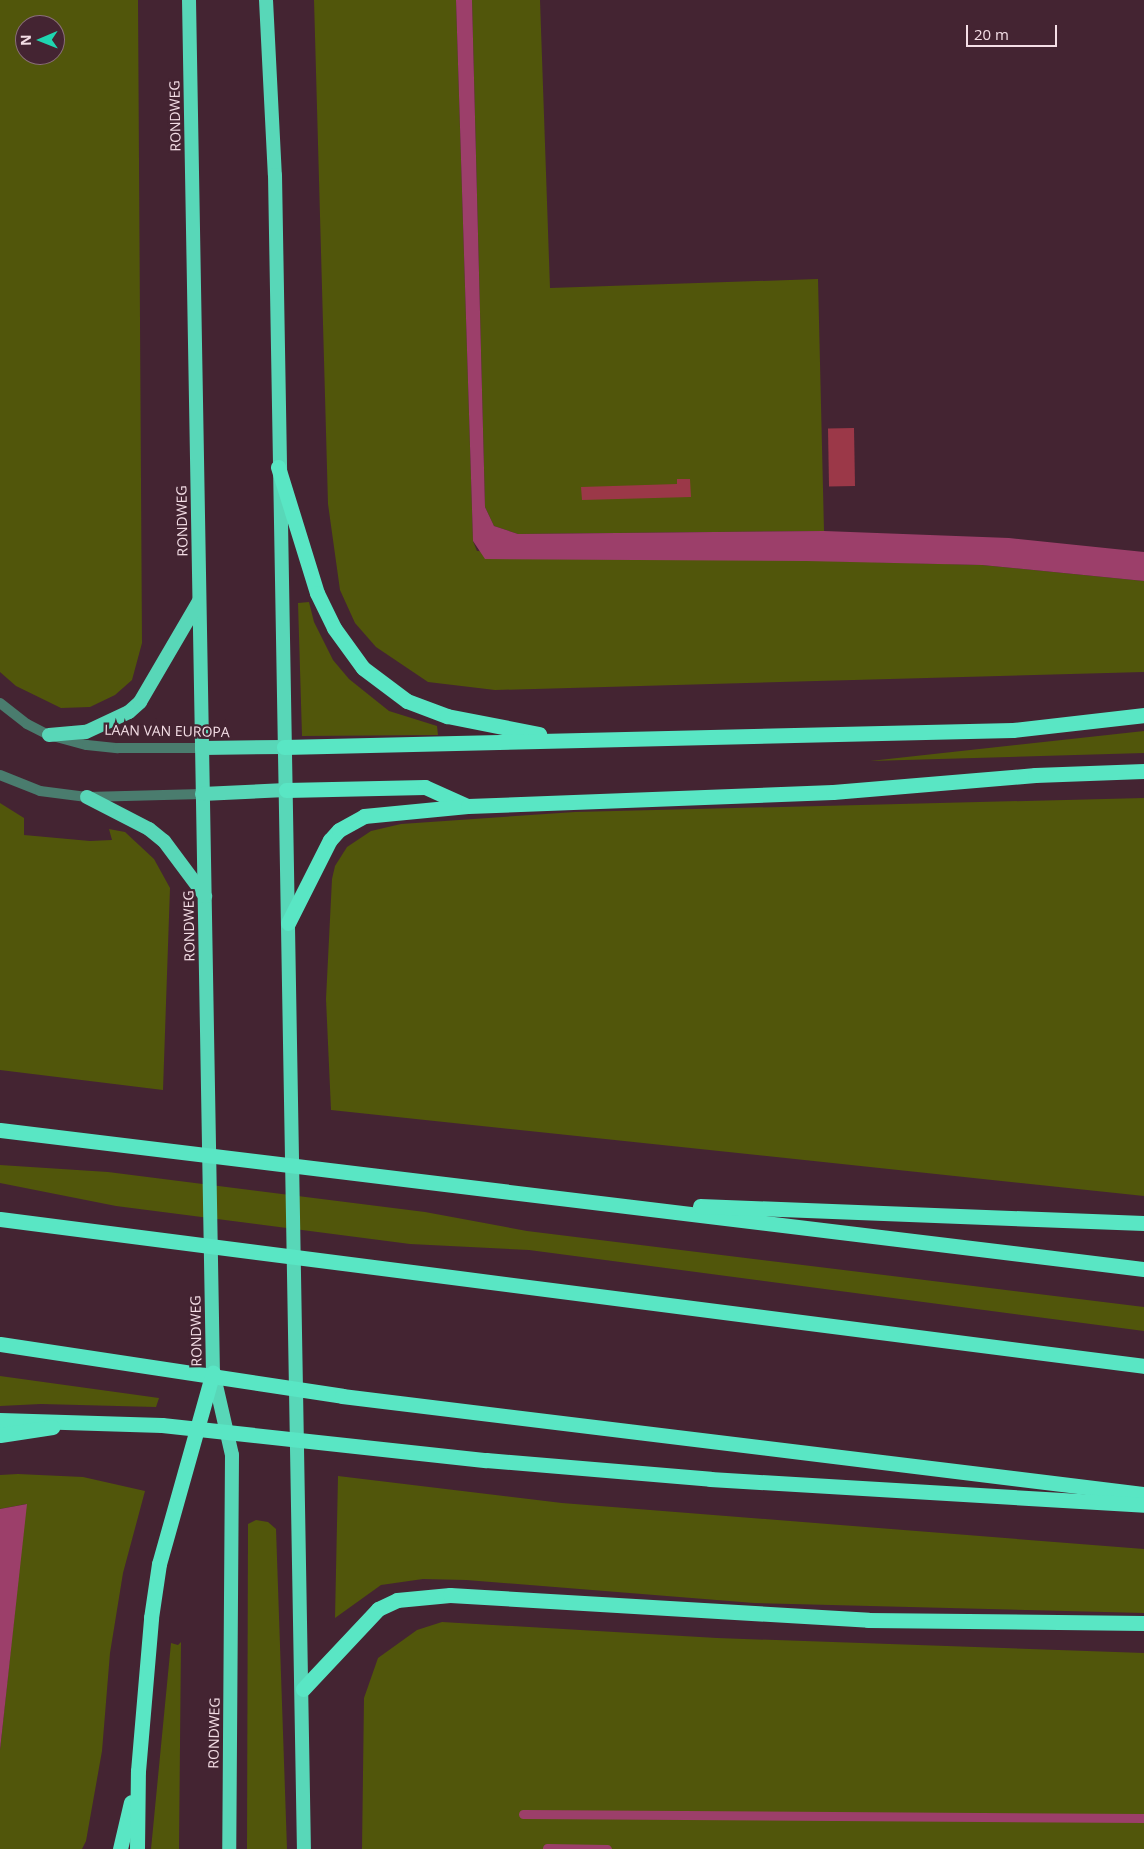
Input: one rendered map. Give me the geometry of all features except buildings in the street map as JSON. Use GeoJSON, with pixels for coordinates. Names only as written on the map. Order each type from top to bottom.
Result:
{"type":"FeatureCollection","features":[{"type":"Feature","properties":{"kind":"highway","name":"RONDWEG"},"geometry":{"type":"LineString","coordinates":[[189,0],[213,1372],[232,1455],[229,1849]]}},
{"type":"Feature","properties":{"kind":"highway"},"geometry":{"type":"LineString","coordinates":[[266,0],[275,175],[278,467],[292,1082],[303,1689],[304,1849]]}},
{"type":"Feature","properties":{"kind":"highway"},"geometry":{"type":"LineString","coordinates":[[278,467],[317,593],[334,628],[363,668],[407,702],[447,716],[566,739]]}},
{"type":"Feature","properties":{"kind":"highway"},"geometry":{"type":"LineString","coordinates":[[49,735],[86,732],[129,712],[150,689],[200,600]]}},
{"type":"Feature","properties":{"kind":"highway"},"geometry":{"type":"LineString","coordinates":[[284,748],[566,739],[1013,730],[1144,715]]}},
{"type":"Feature","properties":{"kind":"highway","name":"LAAN VAN EUROPA"},"geometry":{"type":"LineString","coordinates":[[202,748],[284,748]]}},
{"type":"Feature","properties":{"kind":"highway"},"geometry":{"type":"LineString","coordinates":[[288,922],[323,852],[339,830],[364,816],[468,806],[832,792],[1045,774],[1144,771]]}},
{"type":"Feature","properties":{"kind":"highway"},"geometry":{"type":"LineString","coordinates":[[202,794],[425,787],[468,806]]}},
{"type":"Feature","properties":{"kind":"highway"},"geometry":{"type":"LineString","coordinates":[[87,797],[149,829],[164,841],[205,896]]}},
{"type":"Feature","properties":{"kind":"highway"},"geometry":{"type":"LineString","coordinates":[[0,1130],[1144,1270]]}},
{"type":"Feature","properties":{"kind":"highway"},"geometry":{"type":"LineString","coordinates":[[596,1203],[1144,1223]]}},
{"type":"Feature","properties":{"kind":"highway"},"geometry":{"type":"LineString","coordinates":[[0,1219],[1144,1366]]}},
{"type":"Feature","properties":{"kind":"highway"},"geometry":{"type":"LineString","coordinates":[[0,1344],[342,1396],[1144,1494]]}},
{"type":"Feature","properties":{"kind":"highway"},"geometry":{"type":"LineString","coordinates":[[138,1849],[138,1771],[152,1609],[159,1564],[213,1372]]}},
{"type":"Feature","properties":{"kind":"highway"},"geometry":{"type":"LineString","coordinates":[[0,1420],[146,1425],[700,1478],[1144,1505]]}},
{"type":"Feature","properties":{"kind":"highway"},"geometry":{"type":"LineString","coordinates":[[0,1435],[69,1425],[146,1425]]}},
{"type":"Feature","properties":{"kind":"highway"},"geometry":{"type":"LineString","coordinates":[[303,1689],[378,1609],[397,1600],[450,1595],[868,1620],[1144,1623]]}},
{"type":"Feature","properties":{"kind":"highway"},"geometry":{"type":"LineString","coordinates":[[120,1849],[138,1771]]}},
{"type":"Feature","properties":{"kind":"street","name":"LAAN VAN EUROPA"},"geometry":{"type":"LineString","coordinates":[[0,703],[27,724],[49,735],[118,748],[202,748]]}},
{"type":"Feature","properties":{"kind":"street"},"geometry":{"type":"LineString","coordinates":[[0,775],[40,791],[87,797],[202,794]]}},
{"type":"Feature","properties":{"kind":"shaded area"},"geometry":{"type":"Polygon","coordinates":[[[0,0],[138,0],[142,643],[132,680],[115,695],[90,707],[61,708],[16,686],[0,672],[0,0]]]}},
{"type":"Feature","properties":{"kind":"shaded area"},"geometry":{"type":"Polygon","coordinates":[[[314,0],[456,0],[473,541],[477,551],[982,565],[1144,581],[1144,672],[495,690],[428,682],[376,647],[355,623],[340,590],[328,504],[314,0]]]}},
{"type":"Feature","properties":{"kind":"shaded area"},"geometry":{"type":"Polygon","coordinates":[[[456,0],[472,0],[485,507],[494,526],[518,534],[824,531],[1009,538],[1144,552],[1144,581],[982,565],[806,561],[485,559],[473,541],[456,0]]]}},
{"type":"Feature","properties":{"kind":"shaded area"},"geometry":{"type":"Polygon","coordinates":[[[472,0],[540,0],[550,288],[818,279],[824,531],[518,534],[494,526],[485,507],[472,0]]]}},
{"type":"Feature","properties":{"kind":"shaded area"},"geometry":{"type":"Polygon","coordinates":[[[309,602],[314,622],[333,660],[349,679],[389,711],[437,726],[438,735],[302,736],[298,603],[309,602]]]}},
{"type":"Feature","properties":{"kind":"shaded area"},"geometry":{"type":"Polygon","coordinates":[[[1144,731],[1144,753],[870,761],[1144,731]]]}},
{"type":"Feature","properties":{"kind":"shaded area"},"geometry":{"type":"Polygon","coordinates":[[[1144,798],[1144,1196],[331,1110],[326,999],[332,879],[335,866],[347,847],[371,831],[401,824],[575,812],[1144,798]]]}},
{"type":"Feature","properties":{"kind":"shaded area"},"geometry":{"type":"Polygon","coordinates":[[[0,803],[24,818],[24,835],[90,841],[112,840],[109,829],[125,832],[154,859],[170,888],[163,1090],[0,1070],[0,803]]]}},
{"type":"Feature","properties":{"kind":"shaded area"},"geometry":{"type":"Polygon","coordinates":[[[0,1165],[108,1172],[425,1212],[527,1231],[1144,1307],[1144,1331],[529,1250],[410,1244],[116,1206],[0,1183],[0,1165]]]}},
{"type":"Feature","properties":{"kind":"shaded area"},"geometry":{"type":"Polygon","coordinates":[[[0,1376],[159,1398],[156,1407],[41,1404],[0,1406],[0,1376]]]}},
{"type":"Feature","properties":{"kind":"shaded area"},"geometry":{"type":"Polygon","coordinates":[[[0,1475],[83,1477],[145,1491],[123,1573],[110,1653],[102,1751],[86,1841],[82,1849],[0,1849],[0,1750],[26,1504],[0,1509],[0,1475]]]}},
{"type":"Feature","properties":{"kind":"shaded area"},"geometry":{"type":"Polygon","coordinates":[[[338,1476],[562,1503],[1144,1549],[1144,1613],[754,1603],[466,1580],[423,1579],[381,1585],[335,1618],[338,1476]]]}},
{"type":"Feature","properties":{"kind":"shaded area"},"geometry":{"type":"Polygon","coordinates":[[[27,1504],[0,1750],[0,1509],[27,1504]]]}},
{"type":"Feature","properties":{"kind":"shaded area"},"geometry":{"type":"Polygon","coordinates":[[[256,1520],[268,1522],[276,1529],[287,1849],[247,1849],[248,1524],[256,1520]]]}},
{"type":"Feature","properties":{"kind":"shaded area"},"geometry":{"type":"Polygon","coordinates":[[[442,1622],[717,1638],[1144,1653],[1144,1849],[362,1849],[364,1698],[378,1658],[417,1630],[442,1622]]]}},
{"type":"Feature","properties":{"kind":"shaded area"},"geometry":{"type":"Polygon","coordinates":[[[181,1642],[179,1849],[151,1849],[171,1643],[178,1645],[181,1642]]]}},
{"type":"Feature","properties":{"kind":"waterway"},"geometry":{"type":"LineString","coordinates":[[523,1814],[1144,1818]]}},
{"type":"Feature","properties":{"kind":"waterway"},"geometry":{"type":"LineString","coordinates":[[547,1848],[607,1849]]}}]}
